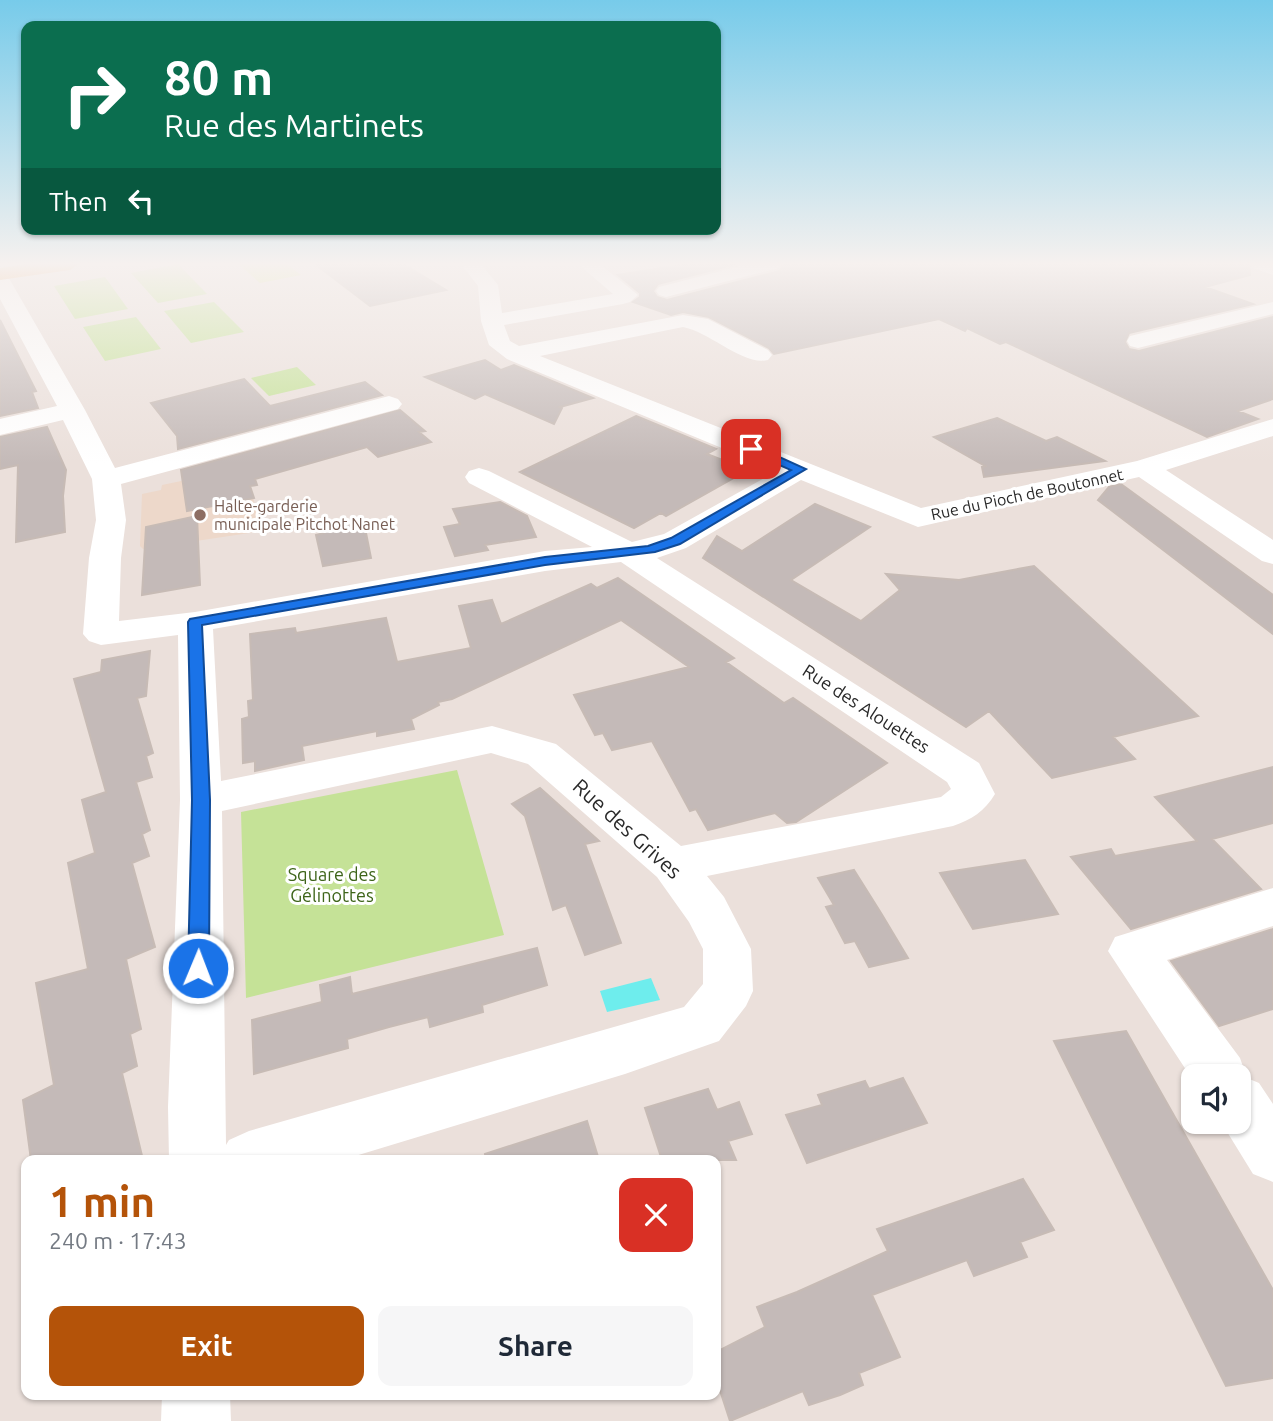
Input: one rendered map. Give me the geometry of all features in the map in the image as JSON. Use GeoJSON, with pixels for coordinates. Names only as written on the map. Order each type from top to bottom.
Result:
{"type":"FeatureCollection","features":[{"type":"Feature","properties":{"kind":"street"},"geometry":{"type":"LineString","coordinates":[[28,330],[106,479],[111,520],[105,558],[101,634],[195,622],[545,561],[650,550],[676,541],[800,469]]}},
{"type":"Feature","properties":{"kind":"street","name":"Rue du Pioch de Boutonnet"},"geometry":{"type":"LineString","coordinates":[[495,330],[500,345],[515,354],[918,518],[1144,468],[1273,554]]}},
{"type":"Feature","properties":{"kind":"street"},"geometry":{"type":"LineString","coordinates":[[515,354],[636,330]]}},
{"type":"Feature","properties":{"kind":"street"},"geometry":{"type":"LineString","coordinates":[[712,330],[761,355]]}},
{"type":"Feature","properties":{"kind":"street"},"geometry":{"type":"LineString","coordinates":[[1138,341],[1182,330]]}},
{"type":"Feature","properties":{"kind":"street"},"geometry":{"type":"LineString","coordinates":[[106,479],[389,404]]}},
{"type":"Feature","properties":{"kind":"street"},"geometry":{"type":"LineString","coordinates":[[0,427],[72,410]]}},
{"type":"Feature","properties":{"kind":"street"},"geometry":{"type":"LineString","coordinates":[[1144,468],[1273,427]]}},
{"type":"Feature","properties":{"kind":"street","name":"Rue des Alouettes"},"geometry":{"type":"LineString","coordinates":[[479,477],[627,552],[964,773],[974,794],[953,810],[673,865]]}},
{"type":"Feature","properties":{"kind":"street"},"geometry":{"type":"LineString","coordinates":[[195,622],[201,800],[196,1107],[198,1155]]}},
{"type":"Feature","properties":{"kind":"street","name":"Rue des Grives"},"geometry":{"type":"LineString","coordinates":[[201,800],[492,739],[542,754],[673,865],[707,910],[727,949],[728,991],[701,1025],[625,1050],[266,1155]]}},
{"type":"Feature","properties":{"kind":"street"},"geometry":{"type":"LineString","coordinates":[[1212,1064],[1132,951],[1273,907]]}},
{"type":"Feature","properties":{"kind":"street"},"geometry":{"type":"LineString","coordinates":[[1251,1120],[1273,1154]]}},
{"type":"Feature","properties":{"kind":"street"},"geometry":{"type":"LineString","coordinates":[[196,1400],[196,1421]]}},
{"type":"Feature","properties":{"kind":"shaded area","name":"Halte-garderie municipale Pitchot Nanet"},"geometry":{"type":"Polygon","coordinates":[[[253,473],[257,485],[250,486],[262,531],[143,549],[140,546],[142,494],[161,490],[162,485],[186,480],[253,473]]]}},
{"type":"Feature","properties":{"kind":"green space"},"geometry":{"type":"Polygon","coordinates":[[[85,330],[146,330],[161,349],[105,361],[85,330]]]}},
{"type":"Feature","properties":{"kind":"green space"},"geometry":{"type":"Polygon","coordinates":[[[180,330],[244,332],[191,343],[180,330]]]}},
{"type":"Feature","properties":{"kind":"green space"},"geometry":{"type":"Polygon","coordinates":[[[297,367],[316,385],[269,396],[251,378],[297,367]]]}},
{"type":"Feature","properties":{"kind":"green space","name":"Square des Gélinottes"},"geometry":{"type":"Polygon","coordinates":[[[457,770],[504,935],[246,998],[241,812],[457,770]]]}},
{"type":"Feature","properties":{"kind":"water"},"geometry":{"type":"Polygon","coordinates":[[[651,978],[660,1000],[607,1012],[600,991],[651,978]]]}},
{"type":"Feature","properties":{"kind":"building"},"geometry":{"type":"Polygon","coordinates":[[[0,330],[5,330],[36,391],[32,392],[38,408],[0,416],[0,330]]]}},
{"type":"Feature","properties":{"kind":"building"},"geometry":{"type":"Polygon","coordinates":[[[735,330],[886,330],[774,354],[769,348],[735,330]]]}},
{"type":"Feature","properties":{"kind":"building"},"geometry":{"type":"Polygon","coordinates":[[[972,330],[1140,330],[1129,333],[1125,342],[1129,349],[1139,351],[1221,330],[1273,330],[1273,399],[1238,411],[1258,419],[1207,437],[1006,342],[1000,344],[972,330]]]}},
{"type":"Feature","properties":{"kind":"building"},"geometry":{"type":"Polygon","coordinates":[[[485,360],[501,370],[514,365],[593,398],[560,407],[562,408],[554,424],[485,394],[475,399],[425,377],[485,360]]]}},
{"type":"Feature","properties":{"kind":"building"},"geometry":{"type":"Polygon","coordinates":[[[244,379],[270,406],[365,382],[382,395],[178,449],[177,436],[151,403],[244,379]]]}},
{"type":"Feature","properties":{"kind":"building"},"geometry":{"type":"Polygon","coordinates":[[[400,410],[425,431],[419,432],[431,442],[378,457],[367,447],[255,479],[257,485],[250,486],[254,498],[187,511],[181,470],[400,410]]]}},
{"type":"Feature","properties":{"kind":"building"},"geometry":{"type":"Polygon","coordinates":[[[636,416],[716,449],[707,454],[748,470],[666,516],[661,513],[634,528],[520,472],[636,416]]]}},
{"type":"Feature","properties":{"kind":"building"},"geometry":{"type":"Polygon","coordinates":[[[997,418],[1046,441],[1057,437],[1105,461],[984,477],[982,467],[985,466],[934,437],[997,418]]]}},
{"type":"Feature","properties":{"kind":"building"},"geometry":{"type":"Polygon","coordinates":[[[47,427],[66,470],[63,496],[65,532],[16,542],[18,465],[0,469],[0,437],[47,427]]]}},
{"type":"Feature","properties":{"kind":"building"},"geometry":{"type":"Polygon","coordinates":[[[1121,484],[1273,595],[1273,634],[1098,500],[1109,487],[1121,484]]]}},
{"type":"Feature","properties":{"kind":"building"},"geometry":{"type":"Polygon","coordinates":[[[500,502],[527,516],[536,537],[485,545],[488,550],[455,556],[444,527],[460,524],[453,509],[500,502]]]}},
{"type":"Feature","properties":{"kind":"building"},"geometry":{"type":"Polygon","coordinates":[[[815,504],[870,527],[791,580],[861,621],[900,590],[886,574],[959,580],[1034,566],[1198,716],[1113,737],[1135,759],[1052,778],[989,711],[966,727],[703,558],[717,536],[742,551],[815,504]]]}},
{"type":"Feature","properties":{"kind":"building"},"geometry":{"type":"Polygon","coordinates":[[[197,516],[200,585],[142,595],[146,527],[197,516]]]}},
{"type":"Feature","properties":{"kind":"building"},"geometry":{"type":"Polygon","coordinates":[[[364,523],[371,558],[323,566],[316,535],[324,533],[323,530],[364,523]]]}},
{"type":"Feature","properties":{"kind":"building"},"geometry":{"type":"Polygon","coordinates":[[[618,578],[734,658],[726,662],[784,703],[793,698],[887,763],[796,822],[787,823],[775,813],[708,830],[696,809],[690,811],[652,741],[612,750],[603,733],[595,735],[574,695],[689,667],[621,620],[452,699],[438,702],[439,705],[411,719],[414,729],[377,736],[377,731],[302,746],[304,760],[255,771],[255,761],[243,763],[242,719],[249,717],[248,701],[253,700],[250,634],[295,628],[296,633],[386,618],[397,662],[471,648],[459,606],[492,600],[501,624],[591,584],[597,588],[618,578]]]}},
{"type":"Feature","properties":{"kind":"building"},"geometry":{"type":"Polygon","coordinates":[[[150,651],[146,696],[137,698],[153,753],[146,756],[152,777],[136,782],[150,830],[142,834],[149,856],[132,863],[155,947],[126,959],[141,1029],[130,1034],[137,1066],[122,1073],[142,1155],[30,1155],[23,1100],[54,1085],[36,983],[88,969],[68,863],[95,853],[82,800],[106,792],[74,679],[101,672],[102,660],[150,651]]]}},
{"type":"Feature","properties":{"kind":"building"},"geometry":{"type":"Polygon","coordinates":[[[1273,767],[1273,823],[1212,839],[1261,889],[1131,929],[1071,857],[1111,849],[1115,856],[1197,841],[1155,797],[1273,767]]]}},
{"type":"Feature","properties":{"kind":"building"},"geometry":{"type":"Polygon","coordinates":[[[540,788],[599,841],[585,844],[621,943],[585,955],[566,905],[553,910],[525,816],[512,804],[540,788]]]}},
{"type":"Feature","properties":{"kind":"building"},"geometry":{"type":"Polygon","coordinates":[[[1025,860],[1058,914],[973,929],[940,873],[1025,860]]]}},
{"type":"Feature","properties":{"kind":"building"},"geometry":{"type":"Polygon","coordinates":[[[854,870],[908,958],[869,967],[855,941],[845,943],[826,907],[834,905],[818,878],[854,870]]]}},
{"type":"Feature","properties":{"kind":"building"},"geometry":{"type":"Polygon","coordinates":[[[1273,929],[1273,1009],[1219,1026],[1171,961],[1273,929]]]}},
{"type":"Feature","properties":{"kind":"building"},"geometry":{"type":"Polygon","coordinates":[[[537,948],[547,985],[482,1005],[483,1012],[430,1027],[428,1017],[389,1027],[347,1039],[348,1048],[254,1074],[252,1020],[322,1002],[320,985],[350,977],[352,994],[537,948]]]}},
{"type":"Feature","properties":{"kind":"building"},"geometry":{"type":"Polygon","coordinates":[[[1126,1031],[1181,1128],[1181,1134],[1184,1134],[1273,1290],[1273,1378],[1226,1386],[1054,1041],[1126,1031]]]}},
{"type":"Feature","properties":{"kind":"building"},"geometry":{"type":"Polygon","coordinates":[[[903,1078],[927,1123],[807,1163],[786,1115],[822,1105],[818,1095],[865,1081],[869,1089],[903,1078]]]}},
{"type":"Feature","properties":{"kind":"building"},"geometry":{"type":"Polygon","coordinates":[[[708,1089],[717,1110],[739,1102],[752,1134],[728,1141],[736,1160],[721,1160],[721,1155],[660,1155],[645,1108],[708,1089]]]}},
{"type":"Feature","properties":{"kind":"building"},"geometry":{"type":"Polygon","coordinates":[[[587,1121],[597,1155],[485,1155],[587,1121]]]}},
{"type":"Feature","properties":{"kind":"building"},"geometry":{"type":"Polygon","coordinates":[[[1023,1179],[1054,1230],[1020,1242],[1027,1257],[974,1276],[967,1260],[872,1295],[900,1357],[859,1373],[863,1385],[809,1405],[803,1391],[730,1421],[721,1393],[721,1349],[765,1327],[757,1307],[888,1251],[877,1229],[1023,1179]]]}},
{"type":"Feature","properties":{"kind":"place","name":"Halte-garderie municipale Pitchot Nanet"},"geometry":{"type":"Point","coordinates":[200,515]}},
{"type":"Feature","properties":{"kind":"route"},"geometry":{"type":"LineString","coordinates":[[198,968],[201,800],[195,622],[545,561],[650,550],[676,541],[800,469],[751,449]]}}]}
